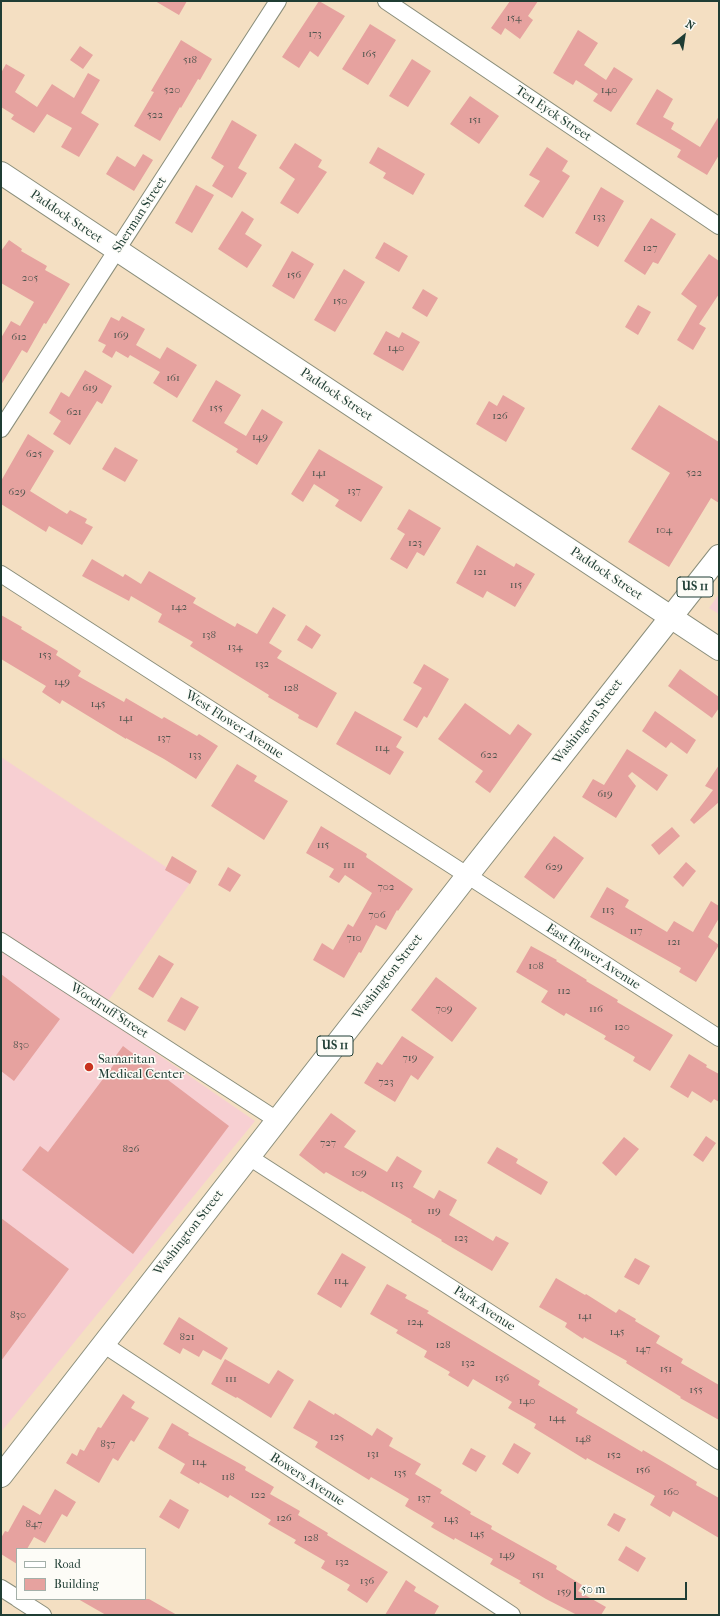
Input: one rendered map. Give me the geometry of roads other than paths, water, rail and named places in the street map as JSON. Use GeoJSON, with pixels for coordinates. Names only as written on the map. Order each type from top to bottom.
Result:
{"type":"FeatureCollection","features":[{"type":"Feature","properties":{"kind":"main road","name":"Paddock Street"},"geometry":{"type":"LineString","coordinates":[[1,173],[116,251],[190,298],[719,649]]}},
{"type":"Feature","properties":{"kind":"main road","name":"Washington Street"},"geometry":{"type":"LineString","coordinates":[[1,1476],[102,1344],[467,876],[719,556]]}},
{"type":"Feature","properties":{"kind":"street","name":"Sherman Street"},"geometry":{"type":"LineString","coordinates":[[1,430],[278,1]]}},
{"type":"Feature","properties":{"kind":"street","name":"Ten Eyck Street"},"geometry":{"type":"LineString","coordinates":[[386,1],[719,226]]}},
{"type":"Feature","properties":{"kind":"street","name":"West Flower Avenue"},"geometry":{"type":"LineString","coordinates":[[1,574],[467,876]]}},
{"type":"Feature","properties":{"kind":"street","name":"East Flower Avenue"},"geometry":{"type":"LineString","coordinates":[[467,876],[719,1038]]}},
{"type":"Feature","properties":{"kind":"street","name":"Woodruff Street"},"geometry":{"type":"LineString","coordinates":[[1,941],[277,1120]]}},
{"type":"Feature","properties":{"kind":"street","name":"Park Avenue"},"geometry":{"type":"LineString","coordinates":[[249,1157],[719,1461]]}},
{"type":"Feature","properties":{"kind":"street","name":"Bowers Avenue"},"geometry":{"type":"LineString","coordinates":[[102,1344],[512,1615]]}},
{"type":"Feature","properties":{"kind":"street"},"geometry":{"type":"LineString","coordinates":[[1,1588],[16,1598]]}},
{"type":"Feature","properties":{"kind":"street"},"geometry":{"type":"LineString","coordinates":[[20,1600],[43,1615]]}},
{"type":"Feature","properties":{"kind":"place","name":"Samaritan Medical Center"},"geometry":{"type":"Point","coordinates":[89,1067]}}]}
